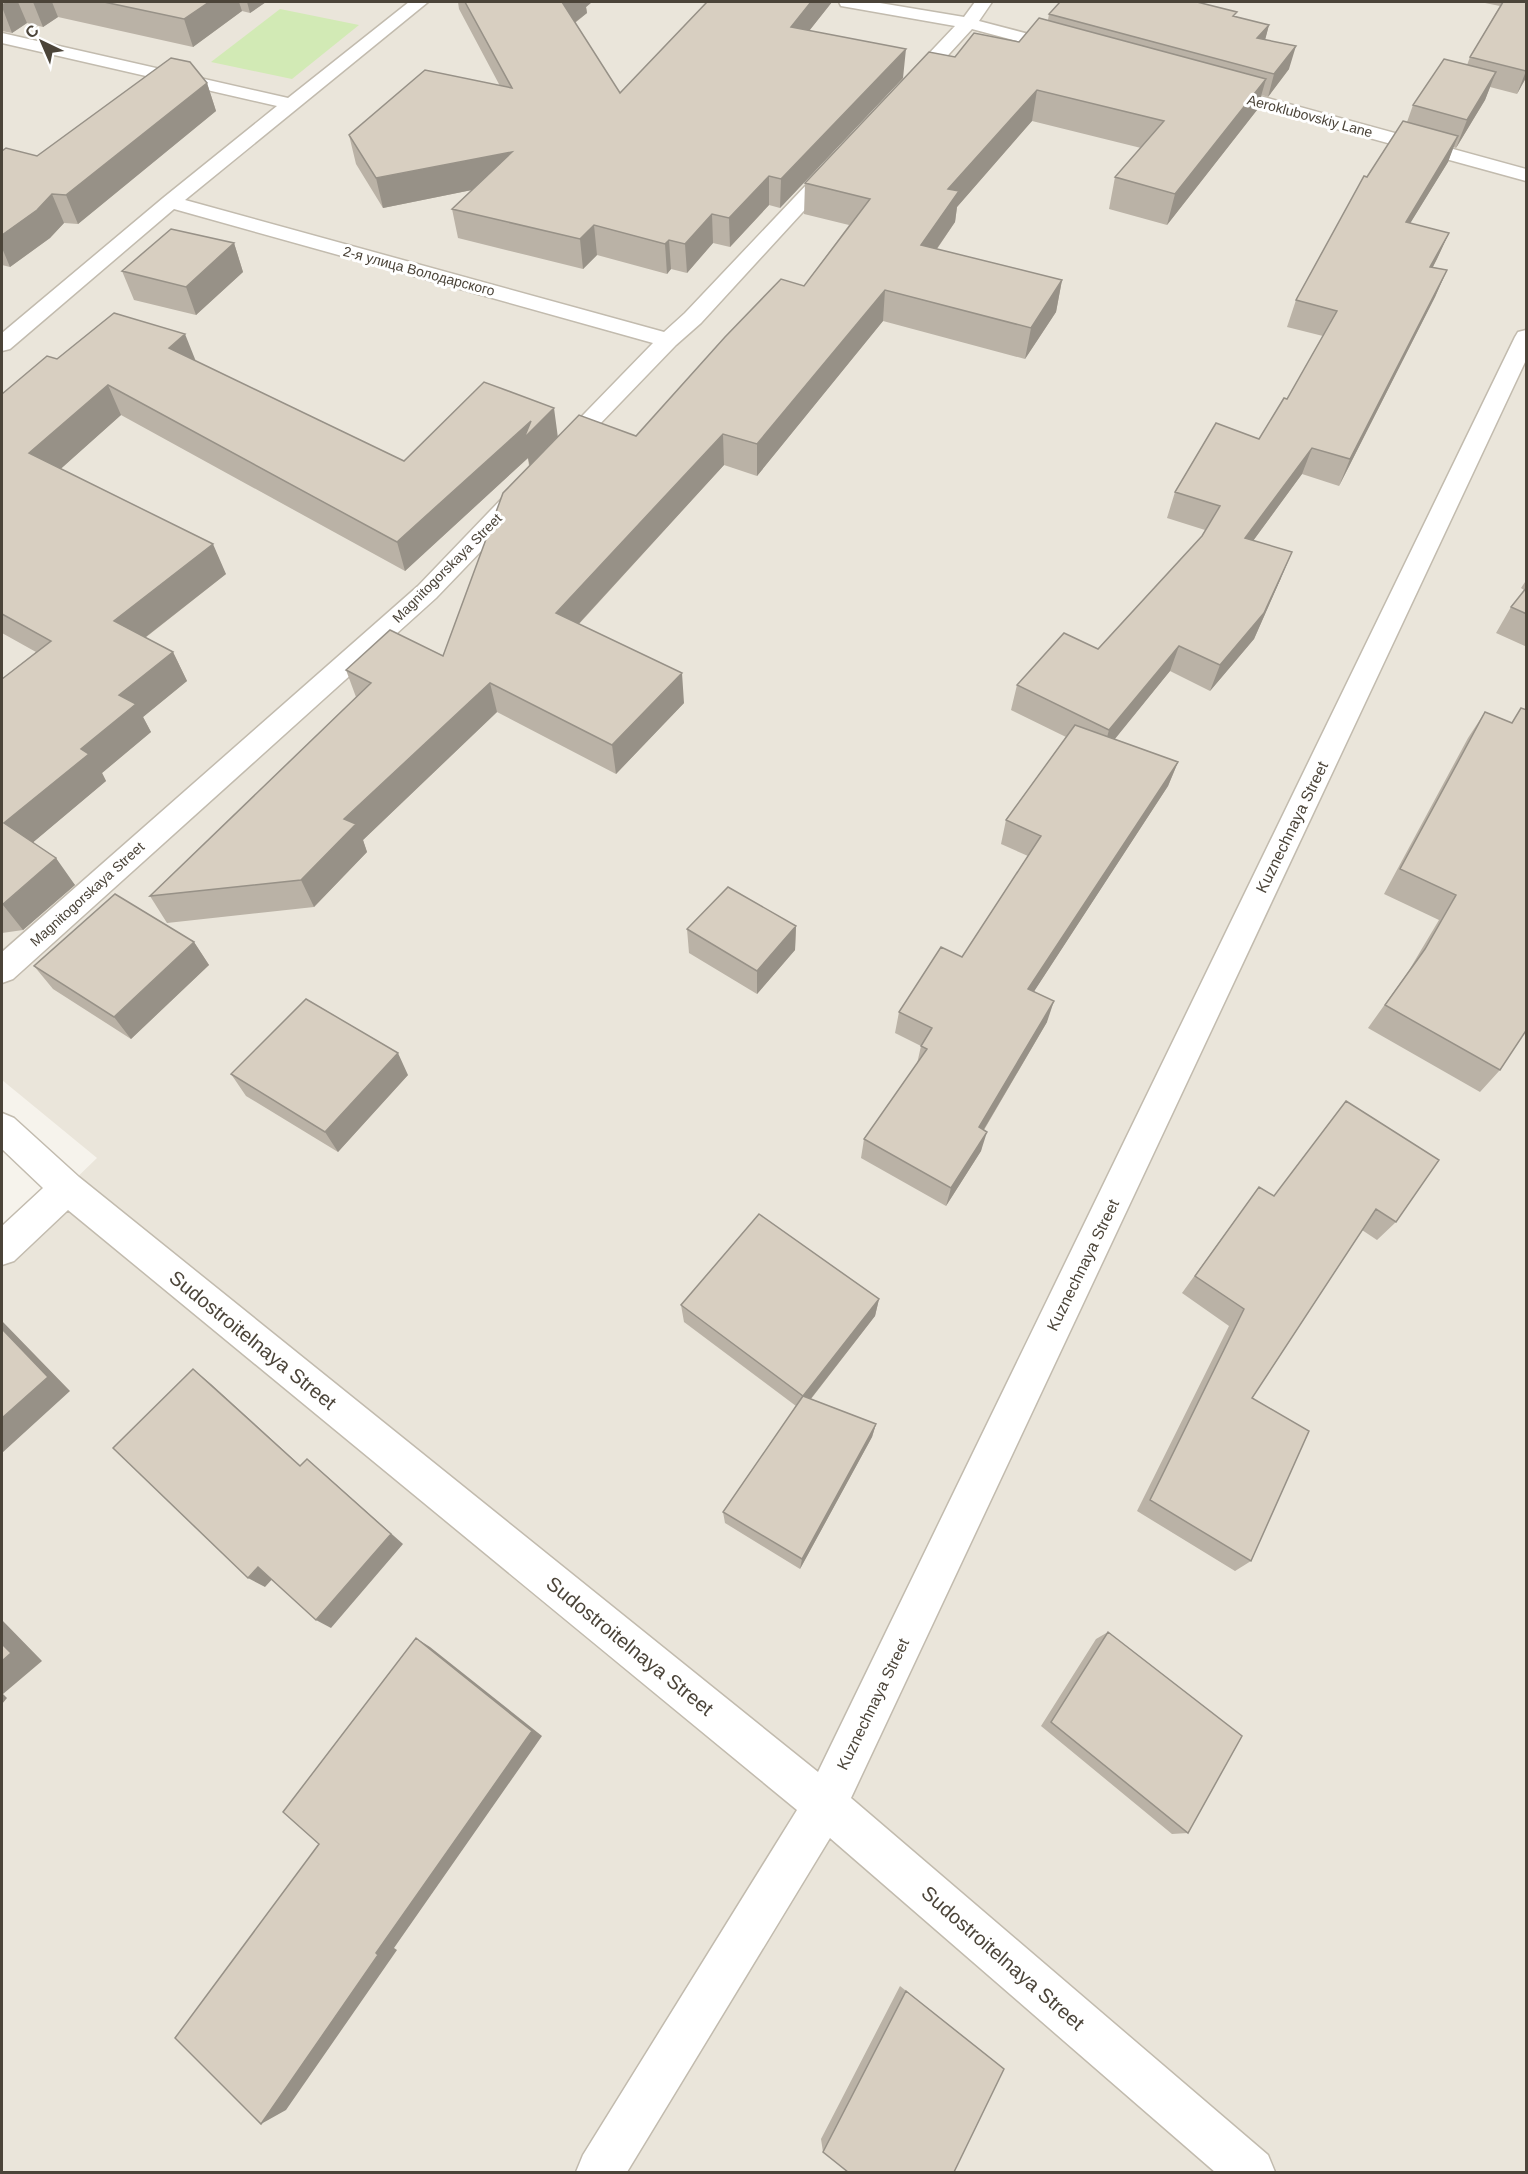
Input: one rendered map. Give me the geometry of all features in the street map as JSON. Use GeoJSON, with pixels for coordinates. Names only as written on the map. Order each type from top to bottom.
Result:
{"type":"FeatureCollection","features":[{"type":"Feature","properties":{"kind":"street"},"geometry":{"type":"LineString","coordinates":[[4,339],[419,2]]}},
{"type":"Feature","properties":{"kind":"street"},"geometry":{"type":"LineString","coordinates":[[847,2],[968,22],[1082,54]]}},
{"type":"Feature","properties":{"kind":"street"},"geometry":{"type":"LineString","coordinates":[[895,101],[984,2]]}},
{"type":"Feature","properties":{"kind":"street"},"geometry":{"type":"LineString","coordinates":[[2,38],[292,104]]}},
{"type":"Feature","properties":{"kind":"street","name":"Aeroklubovskiy Lane"},"geometry":{"type":"LineString","coordinates":[[1196,85],[1527,175]]}},
{"type":"Feature","properties":{"kind":"street","name":"Magnitogorskaya Street"},"geometry":{"type":"LineString","coordinates":[[2,970],[426,592],[668,339],[693,318],[847,153]]}},
{"type":"Feature","properties":{"kind":"street","name":"2-я улица Володарского"},"geometry":{"type":"LineString","coordinates":[[170,202],[668,339]]}},
{"type":"Feature","properties":{"kind":"street","name":"Kuznechnaya Street"},"geometry":{"type":"LineString","coordinates":[[600,2172],[825,1805],[1527,337]]}},
{"type":"Feature","properties":{"kind":"street","name":"Sudostroitelnaya Street"},"geometry":{"type":"LineString","coordinates":[[2,1128],[67,1188],[825,1805],[1251,2172]]}},
{"type":"Feature","properties":{"kind":"street"},"geometry":{"type":"LineString","coordinates":[[2,1249],[67,1188]]}},
{"type":"Feature","properties":{"kind":"shaded area"},"geometry":{"type":"Polygon","coordinates":[[[2,2],[1526,2],[1526,2172],[2,2172],[2,1250],[97,1158],[2,1080],[2,2]]]}},
{"type":"Feature","properties":{"kind":"green space"},"geometry":{"type":"Polygon","coordinates":[[[280,9],[359,25],[292,79],[211,62],[280,9]]]}},
{"type":"Feature","properties":{"kind":"building"},"geometry":{"type":"Polygon","coordinates":[[[104,2],[209,2],[184,19],[104,2]]]}},
{"type":"Feature","properties":{"kind":"building"},"geometry":{"type":"Polygon","coordinates":[[[465,2],[562,2],[620,93],[707,2],[811,2],[791,27],[906,49],[781,179],[769,176],[729,218],[712,214],[685,244],[669,240],[665,244],[594,225],[580,239],[452,209],[512,152],[376,178],[349,135],[425,70],[512,88],[465,2]]]}},
{"type":"Feature","properties":{"kind":"building"},"geometry":{"type":"Polygon","coordinates":[[[1060,2],[1197,2],[1237,12],[1233,16],[1269,25],[1257,38],[1296,46],[1274,74],[1049,14],[1060,2]]]}},
{"type":"Feature","properties":{"kind":"building"},"geometry":{"type":"Polygon","coordinates":[[[1503,2],[1527,2],[1526,71],[1470,57],[1503,2]]]}},
{"type":"Feature","properties":{"kind":"building"},"geometry":{"type":"Polygon","coordinates":[[[1039,18],[1266,79],[1175,194],[1115,177],[1164,121],[1037,90],[948,189],[959,191],[921,245],[1062,280],[1031,328],[885,290],[757,444],[723,434],[556,613],[682,673],[612,745],[490,683],[344,819],[356,824],[301,880],[150,896],[371,683],[346,670],[390,630],[443,656],[503,493],[579,415],[636,436],[781,279],[804,286],[870,199],[805,183],[929,52],[955,57],[974,33],[1019,42],[1039,18]]]}},
{"type":"Feature","properties":{"kind":"building"},"geometry":{"type":"Polygon","coordinates":[[[171,58],[190,62],[207,83],[66,195],[52,194],[37,210],[2,235],[2,151],[6,148],[37,156],[171,58]]]}},
{"type":"Feature","properties":{"kind":"building"},"geometry":{"type":"Polygon","coordinates":[[[1444,59],[1496,72],[1467,120],[1413,105],[1444,59]]]}},
{"type":"Feature","properties":{"kind":"building"},"geometry":{"type":"Polygon","coordinates":[[[1403,121],[1458,136],[1406,222],[1449,233],[1430,267],[1447,270],[1350,459],[1312,448],[1245,538],[1292,552],[1264,613],[1220,665],[1179,646],[1109,730],[1017,685],[1064,633],[1098,649],[1202,536],[1220,506],[1175,492],[1216,423],[1259,439],[1284,398],[1287,399],[1337,311],[1296,300],[1364,176],[1367,177],[1403,121]]]}},
{"type":"Feature","properties":{"kind":"building"},"geometry":{"type":"Polygon","coordinates":[[[171,229],[234,243],[186,287],[122,271],[171,229]]]}},
{"type":"Feature","properties":{"kind":"building"},"geometry":{"type":"Polygon","coordinates":[[[114,313],[185,334],[169,348],[404,461],[484,382],[554,408],[524,438],[531,421],[397,542],[108,385],[29,453],[213,544],[114,621],[173,652],[119,695],[136,704],[81,749],[89,754],[4,823],[56,858],[2,905],[2,679],[51,641],[2,614],[2,394],[47,356],[57,359],[114,313]]]}},
{"type":"Feature","properties":{"kind":"building"},"geometry":{"type":"Polygon","coordinates":[[[1527,587],[1527,614],[1511,607],[1527,587]]]}},
{"type":"Feature","properties":{"kind":"building"},"geometry":{"type":"Polygon","coordinates":[[[1521,708],[1527,710],[1527,1029],[1500,1070],[1385,1005],[1425,949],[1456,895],[1400,869],[1485,712],[1512,723],[1521,708]]]}},
{"type":"Feature","properties":{"kind":"building"},"geometry":{"type":"Polygon","coordinates":[[[1075,725],[1178,762],[1028,989],[1054,1001],[979,1127],[987,1132],[951,1188],[864,1139],[927,1049],[921,1046],[932,1028],[899,1012],[941,947],[962,957],[1041,836],[1006,820],[1075,725]]]}},
{"type":"Feature","properties":{"kind":"building"},"geometry":{"type":"Polygon","coordinates":[[[728,887],[796,926],[757,971],[687,929],[728,887]]]}},
{"type":"Feature","properties":{"kind":"building"},"geometry":{"type":"Polygon","coordinates":[[[115,894],[194,942],[114,1017],[34,966],[115,894]]]}},
{"type":"Feature","properties":{"kind":"building"},"geometry":{"type":"Polygon","coordinates":[[[306,999],[398,1053],[325,1132],[231,1074],[306,999]]]}},
{"type":"Feature","properties":{"kind":"building"},"geometry":{"type":"Polygon","coordinates":[[[1346,1101],[1439,1160],[1396,1222],[1376,1209],[1252,1398],[1309,1431],[1251,1561],[1150,1500],[1244,1309],[1195,1276],[1259,1187],[1274,1196],[1346,1101]]]}},
{"type":"Feature","properties":{"kind":"building"},"geometry":{"type":"Polygon","coordinates":[[[759,1214],[879,1299],[803,1396],[681,1305],[759,1214]]]}},
{"type":"Feature","properties":{"kind":"building"},"geometry":{"type":"Polygon","coordinates":[[[2,1329],[48,1377],[2,1418],[2,1329]]]}},
{"type":"Feature","properties":{"kind":"building"},"geometry":{"type":"Polygon","coordinates":[[[193,1369],[300,1466],[307,1459],[391,1534],[316,1620],[258,1567],[248,1578],[113,1448],[193,1369]]]}},
{"type":"Feature","properties":{"kind":"building"},"geometry":{"type":"Polygon","coordinates":[[[803,1396],[876,1424],[802,1559],[723,1512],[803,1396]]]}},
{"type":"Feature","properties":{"kind":"building"},"geometry":{"type":"Polygon","coordinates":[[[1108,1632],[1242,1736],[1188,1833],[1051,1722],[1108,1632]]]}},
{"type":"Feature","properties":{"kind":"building"},"geometry":{"type":"Polygon","coordinates":[[[416,1638],[532,1731],[376,1953],[378,1955],[261,2124],[175,2038],[319,1844],[283,1812],[416,1638]]]}},
{"type":"Feature","properties":{"kind":"building"},"geometry":{"type":"Polygon","coordinates":[[[2,1644],[11,1653],[2,1661],[2,1644]]]}},
{"type":"Feature","properties":{"kind":"building"},"geometry":{"type":"Polygon","coordinates":[[[906,1991],[1004,2069],[954,2172],[848,2172],[823,2152],[906,1991]]]}}]}
